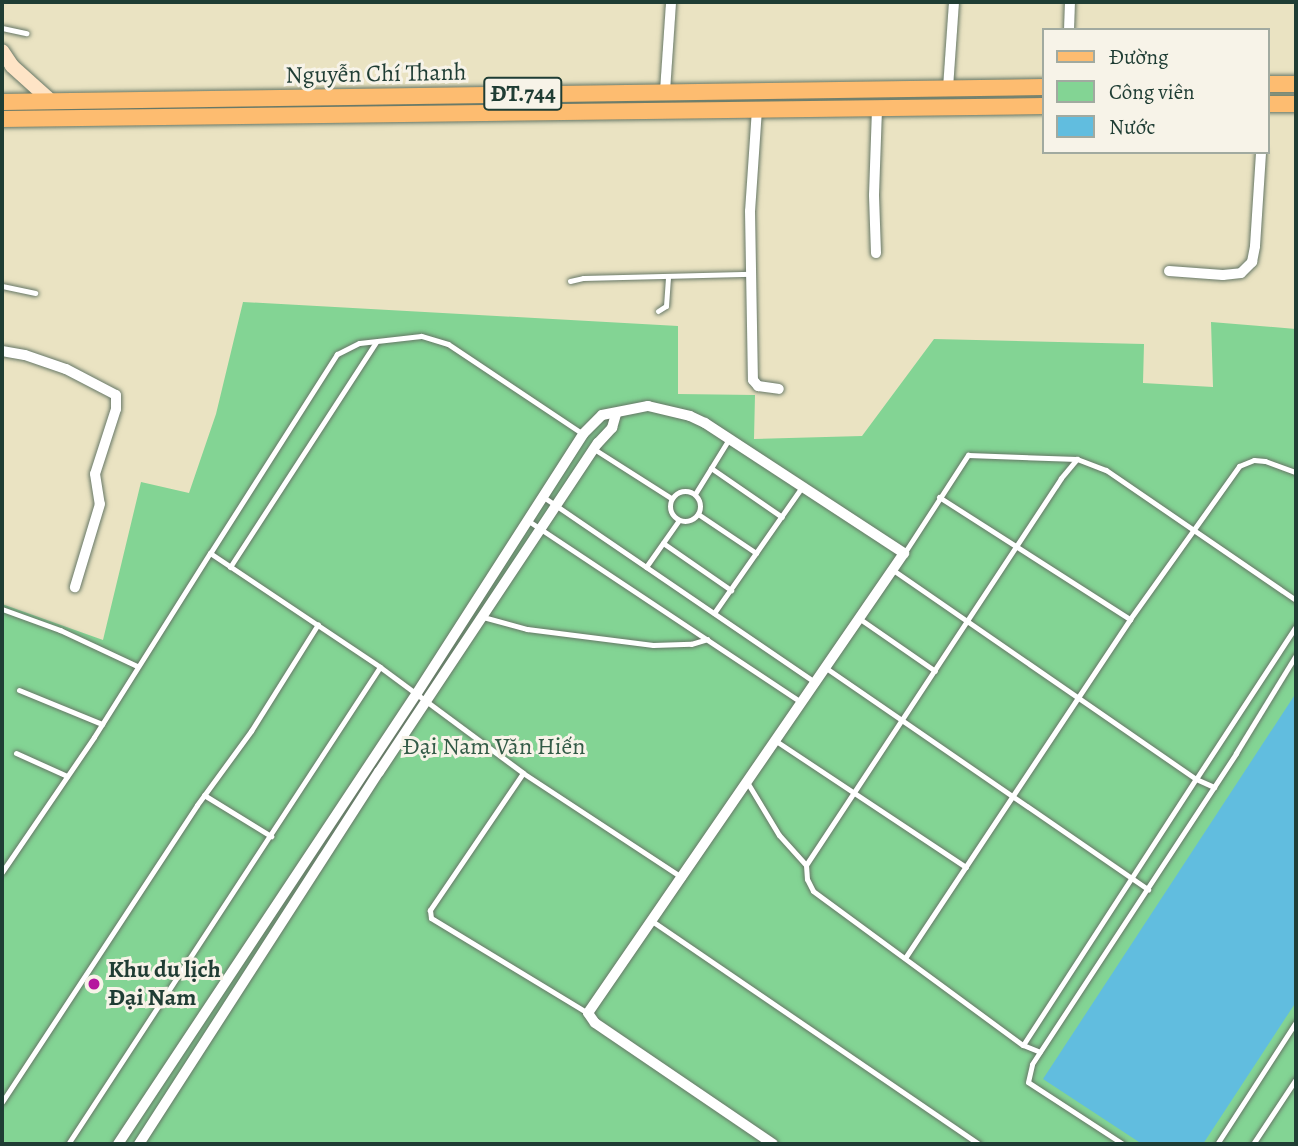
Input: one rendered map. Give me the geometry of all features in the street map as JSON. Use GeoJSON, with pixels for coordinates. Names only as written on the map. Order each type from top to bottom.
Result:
{"type":"FeatureCollection","features":[{"type":"Feature","properties":{"kind":"main road"},"geometry":{"type":"LineString","coordinates":[[1270,85],[1296,84]]}},
{"type":"Feature","properties":{"kind":"main road","name":"Nguyễn Chí Thanh"},"geometry":{"type":"LineString","coordinates":[[2,102],[1042,87]]}},
{"type":"Feature","properties":{"kind":"main road"},"geometry":{"type":"LineString","coordinates":[[757,109],[759,89]]}},
{"type":"Feature","properties":{"kind":"main road"},"geometry":{"type":"LineString","coordinates":[[239,117],[240,99]]}},
{"type":"Feature","properties":{"kind":"main road"},"geometry":{"type":"LineString","coordinates":[[1270,104],[1296,104]]}},
{"type":"Feature","properties":{"kind":"main road","name":"Nguyễn Chí Thanh"},"geometry":{"type":"LineString","coordinates":[[5,122],[1042,106]]}},
{"type":"Feature","properties":{"kind":"street"},"geometry":{"type":"LineString","coordinates":[[665,91],[671,2]]}},
{"type":"Feature","properties":{"kind":"street"},"geometry":{"type":"LineString","coordinates":[[948,88],[954,2]]}},
{"type":"Feature","properties":{"kind":"street"},"geometry":{"type":"LineString","coordinates":[[1069,28],[1070,2]]}},
{"type":"Feature","properties":{"kind":"street"},"geometry":{"type":"LineString","coordinates":[[2,51],[12,66],[51,101]]}},
{"type":"Feature","properties":{"kind":"street"},"geometry":{"type":"LineString","coordinates":[[876,253],[874,195],[877,108]]}},
{"type":"Feature","properties":{"kind":"street"},"geometry":{"type":"LineString","coordinates":[[757,109],[750,211],[752,380],[758,386],[779,389]]}},
{"type":"Feature","properties":{"kind":"street"},"geometry":{"type":"LineString","coordinates":[[1169,271],[1223,275],[1241,273],[1252,262],[1261,154]]}},
{"type":"Feature","properties":{"kind":"street"},"geometry":{"type":"LineString","coordinates":[[2,351],[25,355],[66,369],[116,395],[116,409],[95,474],[100,505],[75,587]]}},
{"type":"Feature","properties":{"kind":"street"},"geometry":{"type":"LineString","coordinates":[[118,1144],[417,693],[583,434],[601,415],[648,406],[690,416],[904,553],[588,1013],[595,1023],[773,1144]]}},
{"type":"Feature","properties":{"kind":"street"},"geometry":{"type":"LineString","coordinates":[[139,1144],[426,702],[594,449],[612,428],[615,414]]}},
{"type":"Feature","properties":{"kind":"lane"},"geometry":{"type":"LineString","coordinates":[[2,28],[26,33]]}},
{"type":"Feature","properties":{"kind":"lane"},"geometry":{"type":"LineString","coordinates":[[569,281],[583,278],[752,274]]}},
{"type":"Feature","properties":{"kind":"lane"},"geometry":{"type":"LineString","coordinates":[[658,311],[666,306],[668,278]]}},
{"type":"Feature","properties":{"kind":"lane"},"geometry":{"type":"LineString","coordinates":[[2,286],[35,293]]}},
{"type":"Feature","properties":{"kind":"lane"},"geometry":{"type":"LineString","coordinates":[[2,872],[102,724],[337,354],[359,343],[421,336],[448,344],[583,434]]}},
{"type":"Feature","properties":{"kind":"lane"},"geometry":{"type":"LineString","coordinates":[[230,566],[376,342]]}},
{"type":"Feature","properties":{"kind":"lane"},"geometry":{"type":"LineString","coordinates":[[695,494],[729,439]]}},
{"type":"Feature","properties":{"kind":"lane"},"geometry":{"type":"LineString","coordinates":[[594,449],[671,498]]}},
{"type":"Feature","properties":{"kind":"lane"},"geometry":{"type":"LineString","coordinates":[[904,553],[968,455],[1077,459],[1106,470],[1296,600]]}},
{"type":"Feature","properties":{"kind":"lane"},"geometry":{"type":"LineString","coordinates":[[806,865],[1061,478],[1077,459]]}},
{"type":"Feature","properties":{"kind":"lane"},"geometry":{"type":"LineString","coordinates":[[905,958],[1130,619],[1192,528],[1239,466],[1254,460],[1265,461],[1296,472]]}},
{"type":"Feature","properties":{"kind":"lane"},"geometry":{"type":"LineString","coordinates":[[711,468],[782,517]]}},
{"type":"Feature","properties":{"kind":"lane"},"geometry":{"type":"LineString","coordinates":[[715,613],[802,487]]}},
{"type":"Feature","properties":{"kind":"lane"},"geometry":{"type":"LineString","coordinates":[[680,491],[695,494],[700,503],[698,514],[690,520],[679,520],[669,508],[671,498],[680,491]]}},
{"type":"Feature","properties":{"kind":"lane"},"geometry":{"type":"LineString","coordinates":[[542,496],[816,683]]}},
{"type":"Feature","properties":{"kind":"lane"},"geometry":{"type":"LineString","coordinates":[[939,497],[1130,619]]}},
{"type":"Feature","properties":{"kind":"lane"},"geometry":{"type":"LineString","coordinates":[[698,514],[757,553]]}},
{"type":"Feature","properties":{"kind":"lane"},"geometry":{"type":"LineString","coordinates":[[527,520],[543,528],[802,703]]}},
{"type":"Feature","properties":{"kind":"lane"},"geometry":{"type":"LineString","coordinates":[[646,567],[679,520]]}},
{"type":"Feature","properties":{"kind":"lane"},"geometry":{"type":"LineString","coordinates":[[663,543],[731,590]]}},
{"type":"Feature","properties":{"kind":"lane"},"geometry":{"type":"LineString","coordinates":[[210,553],[417,693],[523,773],[683,878]]}},
{"type":"Feature","properties":{"kind":"lane"},"geometry":{"type":"LineString","coordinates":[[893,570],[1196,779],[1214,787]]}},
{"type":"Feature","properties":{"kind":"lane"},"geometry":{"type":"LineString","coordinates":[[2,609],[60,630],[137,666]]}},
{"type":"Feature","properties":{"kind":"lane"},"geometry":{"type":"LineString","coordinates":[[483,617],[527,629],[653,645],[691,644],[707,639]]}},
{"type":"Feature","properties":{"kind":"lane"},"geometry":{"type":"LineString","coordinates":[[860,619],[935,671]]}},
{"type":"Feature","properties":{"kind":"lane"},"geometry":{"type":"LineString","coordinates":[[2,1102],[204,795],[251,731],[318,624]]}},
{"type":"Feature","properties":{"kind":"lane"},"geometry":{"type":"LineString","coordinates":[[1023,1045],[1296,626]]}},
{"type":"Feature","properties":{"kind":"lane"},"geometry":{"type":"LineString","coordinates":[[1123,1144],[1028,1082],[1032,1064],[1214,787],[1296,655]]}},
{"type":"Feature","properties":{"kind":"lane"},"geometry":{"type":"LineString","coordinates":[[68,1144],[380,667]]}},
{"type":"Feature","properties":{"kind":"lane"},"geometry":{"type":"LineString","coordinates":[[826,668],[1148,888]]}},
{"type":"Feature","properties":{"kind":"lane"},"geometry":{"type":"LineString","coordinates":[[19,690],[102,724]]}},
{"type":"Feature","properties":{"kind":"lane"},"geometry":{"type":"LineString","coordinates":[[776,741],[966,867]]}},
{"type":"Feature","properties":{"kind":"lane"},"geometry":{"type":"LineString","coordinates":[[16,753],[67,776]]}},
{"type":"Feature","properties":{"kind":"lane"},"geometry":{"type":"LineString","coordinates":[[523,773],[430,910],[431,918],[588,1013]]}},
{"type":"Feature","properties":{"kind":"lane"},"geometry":{"type":"LineString","coordinates":[[747,782],[766,809],[770,822],[806,865],[807,879],[813,891],[1023,1045],[1040,1052]]}},
{"type":"Feature","properties":{"kind":"lane"},"geometry":{"type":"LineString","coordinates":[[204,795],[271,836]]}},
{"type":"Feature","properties":{"kind":"lane"},"geometry":{"type":"LineString","coordinates":[[652,921],[979,1144]]}},
{"type":"Feature","properties":{"kind":"lane"},"geometry":{"type":"LineString","coordinates":[[1219,1144],[1296,1022]]}},
{"type":"Feature","properties":{"kind":"lane"},"geometry":{"type":"LineString","coordinates":[[1253,1144],[1296,1079]]}},
{"type":"Feature","properties":{"kind":"green space","name":"Đại Nam Văn Hiến"},"geometry":{"type":"Polygon","coordinates":[[[243,302],[678,326],[678,394],[755,395],[754,439],[862,436],[934,339],[1144,344],[1143,383],[1213,387],[1211,322],[1296,329],[1296,1144],[2,1144],[2,604],[103,640],[141,482],[189,493],[216,414],[243,302]]]}},
{"type":"Feature","properties":{"kind":"water"},"geometry":{"type":"Polygon","coordinates":[[[1296,693],[1296,1002],[1203,1144],[1142,1144],[1043,1079],[1296,693]]]}},
{"type":"Feature","properties":{"kind":"place","name":"Khu du lịch Đại Nam"},"geometry":{"type":"Point","coordinates":[94,984]}}]}
